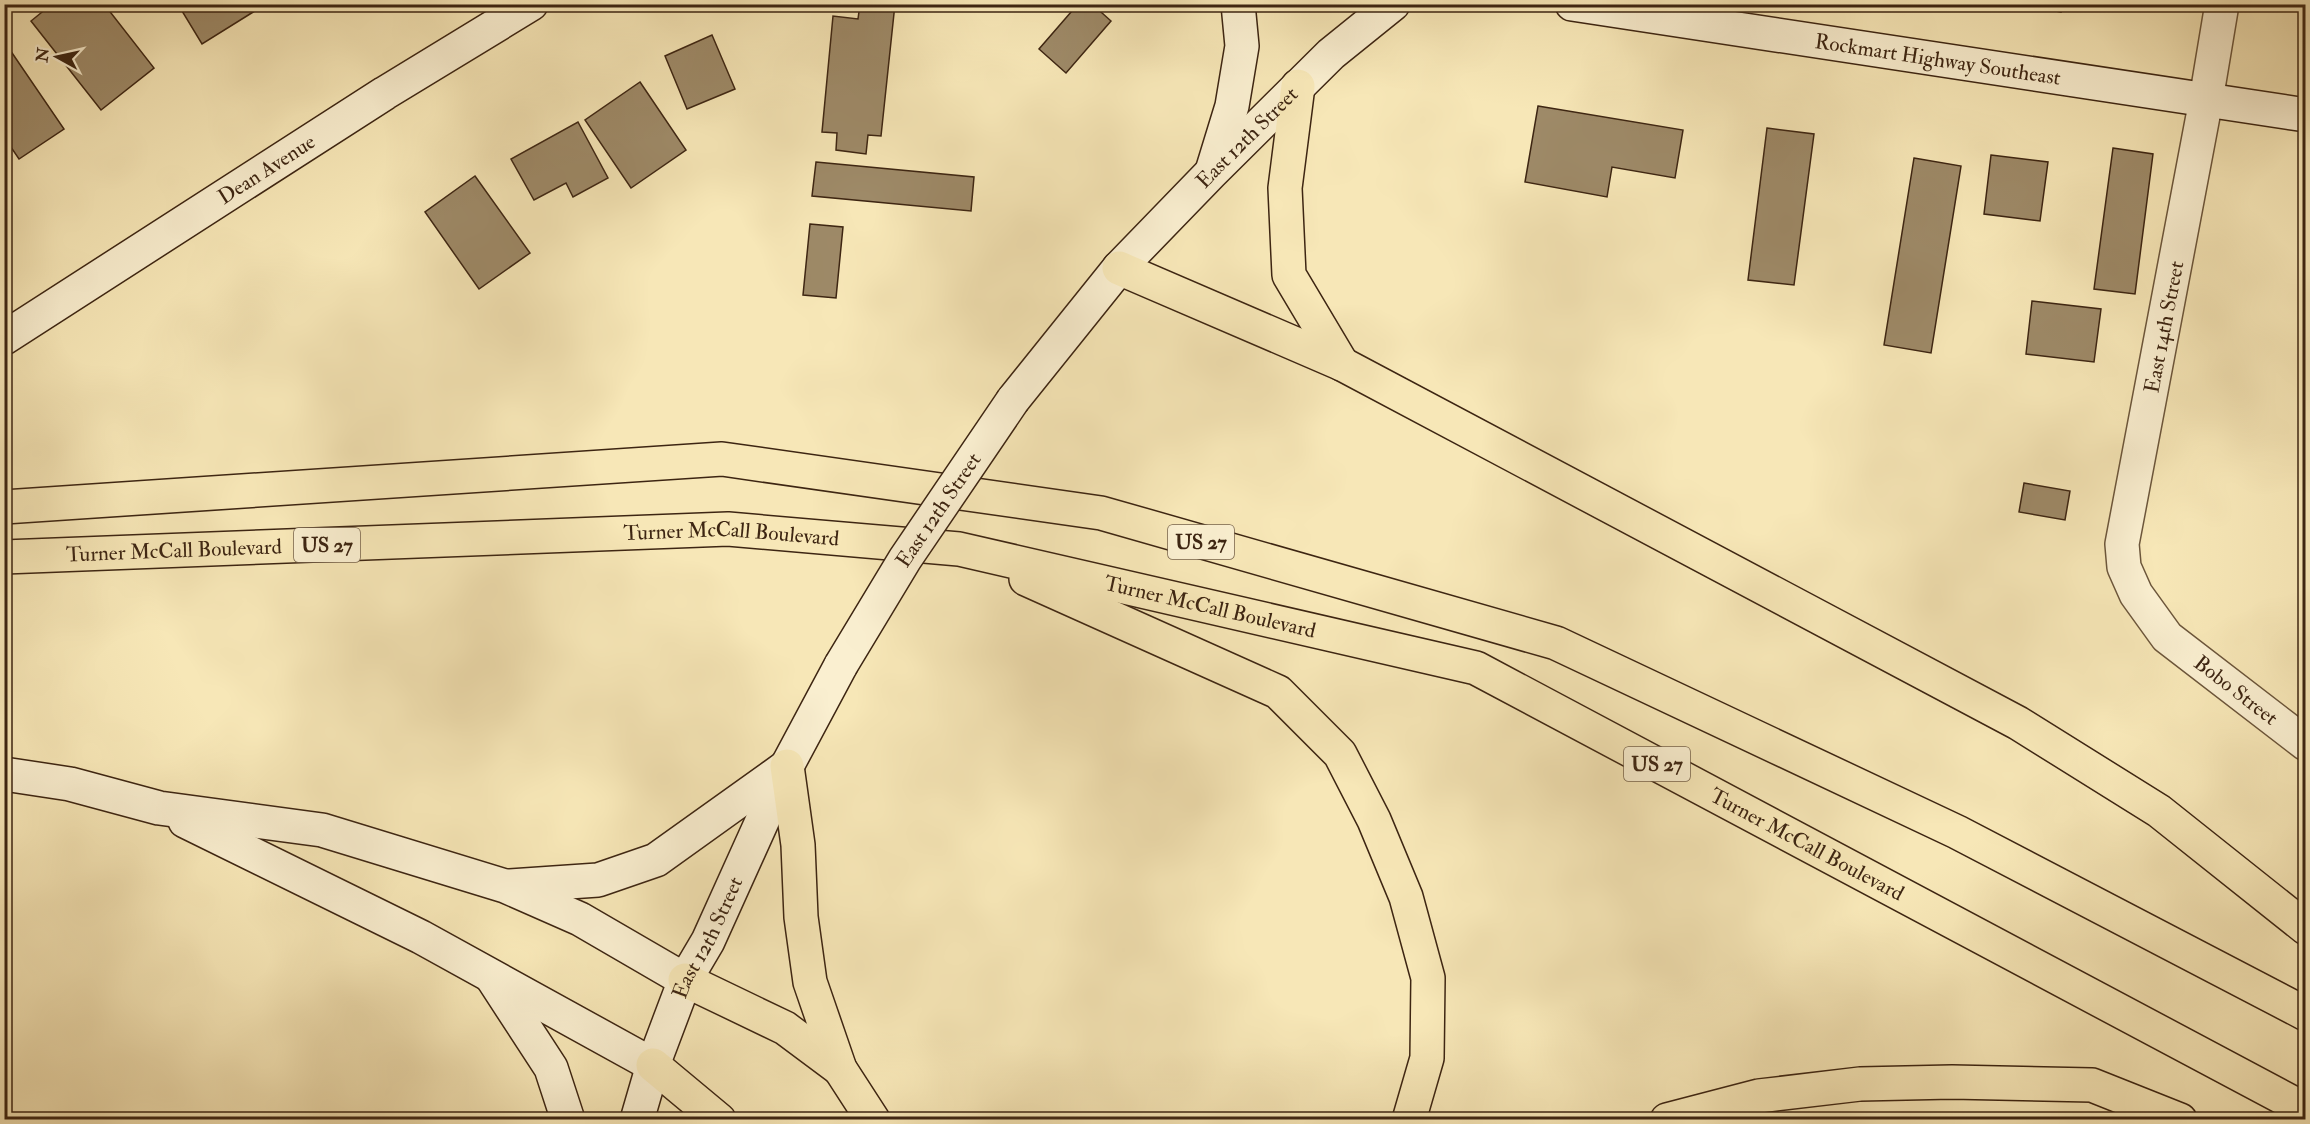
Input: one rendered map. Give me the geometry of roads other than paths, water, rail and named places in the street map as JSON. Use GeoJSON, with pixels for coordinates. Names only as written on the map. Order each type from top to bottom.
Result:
{"type":"FeatureCollection","features":[{"type":"Feature","properties":{"kind":"highway"},"geometry":{"type":"LineString","coordinates":[[1298,86],[1285,188],[1289,275],[1342,364]]}},
{"type":"Feature","properties":{"kind":"highway"},"geometry":{"type":"LineString","coordinates":[[1119,268],[1342,364],[2018,723],[2158,811],[2306,928]]}},
{"type":"Feature","properties":{"kind":"highway","name":"US 27"},"geometry":{"type":"LineString","coordinates":[[4,507],[722,459],[1101,513],[1556,643],[1957,832],[2306,1014]]}},
{"type":"Feature","properties":{"kind":"highway","name":"Turner McCall Boulevard"},"geometry":{"type":"LineString","coordinates":[[4,557],[728,529],[958,549],[1476,668],[2306,1110]]}},
{"type":"Feature","properties":{"kind":"highway"},"geometry":{"type":"LineString","coordinates":[[958,549],[1278,692],[1340,754],[1374,820],[1406,897],[1428,978],[1427,1058],[1409,1119]]}},
{"type":"Feature","properties":{"kind":"highway"},"geometry":{"type":"LineString","coordinates":[[787,766],[798,845],[801,917],[810,982],[840,1069],[873,1119]]}},
{"type":"Feature","properties":{"kind":"highway"},"geometry":{"type":"LineString","coordinates":[[686,981],[785,1028],[840,1069]]}},
{"type":"Feature","properties":{"kind":"highway"},"geometry":{"type":"LineString","coordinates":[[653,1065],[719,1119]]}},
{"type":"Feature","properties":{"kind":"highway"},"geometry":{"type":"LineString","coordinates":[[1667,1119],[1760,1095],[1860,1084],[1952,1082],[2092,1085],[2180,1119]]}},
{"type":"Feature","properties":{"kind":"main road","name":"Dean Avenue"},"geometry":{"type":"LineString","coordinates":[[4,338],[385,93],[531,4]]}},
{"type":"Feature","properties":{"kind":"main road"},"geometry":{"type":"LineString","coordinates":[[1211,173],[1232,106],[1242,46],[1238,4]]}},
{"type":"Feature","properties":{"kind":"main road","name":"East 12th Street"},"geometry":{"type":"LineString","coordinates":[[637,1119],[653,1065],[686,981],[708,941],[787,766],[841,665],[905,559],[1013,400],[1119,268],[1331,54],[1393,4]]}},
{"type":"Feature","properties":{"kind":"main road","name":"Rockmart Highway Southeast"},"geometry":{"type":"LineString","coordinates":[[1572,4],[2306,115]]}},
{"type":"Feature","properties":{"kind":"main road","name":"East 14th Street"},"geometry":{"type":"LineString","coordinates":[[2167,637],[2136,594],[2124,567],[2122,544],[2222,4]]}},
{"type":"Feature","properties":{"kind":"main road","name":"Bobo Street"},"geometry":{"type":"LineString","coordinates":[[2167,637],[2306,744]]}},
{"type":"Feature","properties":{"kind":"main road"},"geometry":{"type":"LineString","coordinates":[[505,886],[598,880],[656,860],[787,766]]}},
{"type":"Feature","properties":{"kind":"main road"},"geometry":{"type":"LineString","coordinates":[[4,774],[70,784],[159,808],[322,830],[505,886],[580,919],[686,981]]}},
{"type":"Feature","properties":{"kind":"main road"},"geometry":{"type":"LineString","coordinates":[[159,808],[410,932],[653,1065]]}},
{"type":"Feature","properties":{"kind":"main road"},"geometry":{"type":"LineString","coordinates":[[490,975],[552,1068],[568,1119]]}}]}
